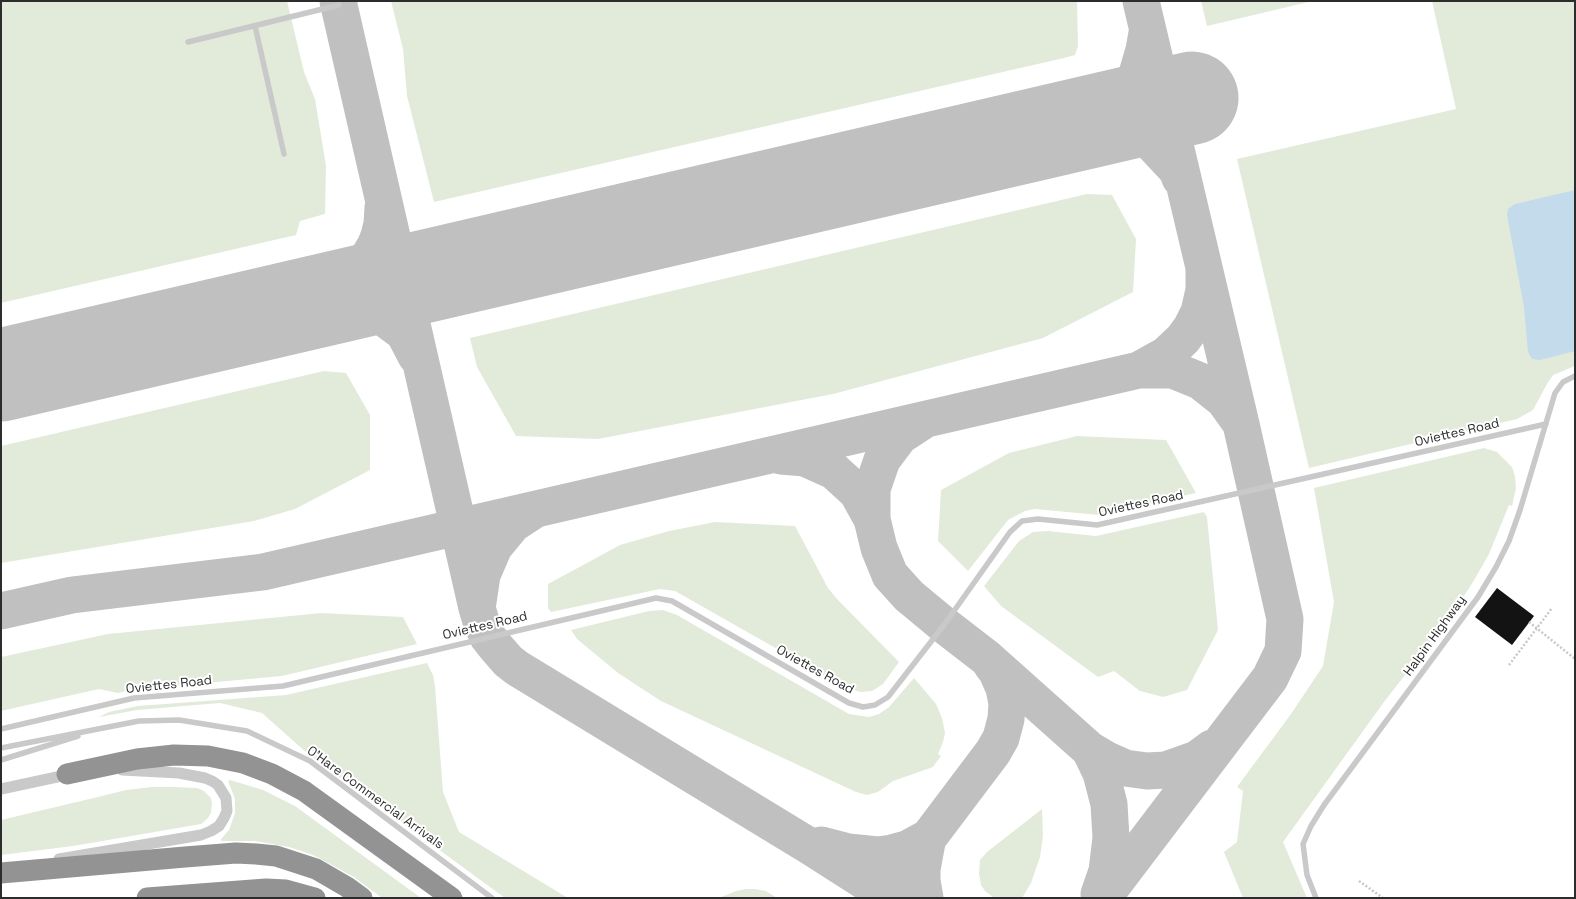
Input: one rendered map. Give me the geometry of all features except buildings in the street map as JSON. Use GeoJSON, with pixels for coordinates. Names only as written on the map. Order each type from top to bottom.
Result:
{"type":"FeatureCollection","features":[{"type":"Feature","properties":{"kind":"highway"},"geometry":{"type":"LineString","coordinates":[[67,774],[137,759],[174,755],[208,756],[242,763],[272,774],[304,791],[452,898]]}},
{"type":"Feature","properties":{"kind":"highway"},"geometry":{"type":"LineString","coordinates":[[1,874],[192,856],[236,853],[256,854],[276,856],[316,869],[347,887],[362,898]]}},
{"type":"Feature","properties":{"kind":"highway"},"geometry":{"type":"LineString","coordinates":[[147,898],[266,889],[286,890],[315,898]]}},
{"type":"Feature","properties":{"kind":"street"},"geometry":{"type":"LineString","coordinates":[[1,789],[67,774],[101,770],[130,770],[179,772],[205,778],[218,785],[226,798],[226,811],[219,826],[211,832],[202,835],[84,854],[1,870]]}},
{"type":"Feature","properties":{"kind":"lane"},"geometry":{"type":"LineString","coordinates":[[188,42],[339,5]]}},
{"type":"Feature","properties":{"kind":"lane"},"geometry":{"type":"LineString","coordinates":[[255,26],[284,154]]}},
{"type":"Feature","properties":{"kind":"lane","name":"Halpin Highway"},"geometry":{"type":"LineString","coordinates":[[1316,898],[1307,875],[1303,844],[1311,826],[1324,805],[1478,597],[1496,567],[1509,541],[1555,393],[1563,382],[1575,376]]}},
{"type":"Feature","properties":{"kind":"lane","name":"Oviettes Road"},"geometry":{"type":"LineString","coordinates":[[1,729],[134,698],[283,686],[656,598],[672,601],[849,703],[863,707],[875,705],[888,697],[944,625],[1010,532],[1022,521],[1038,519],[1097,525],[1546,424]]}},
{"type":"Feature","properties":{"kind":"lane","name":"O'Hare Commercial Arrivals"},"geometry":{"type":"LineString","coordinates":[[1,748],[139,721],[179,720],[247,731],[310,761],[492,898]]}},
{"type":"Feature","properties":{"kind":"lane"},"geometry":{"type":"LineString","coordinates":[[1,760],[103,728]]}},
{"type":"Feature","properties":{"kind":"path"},"geometry":{"type":"LineString","coordinates":[[1509,665],[1552,608]]}},
{"type":"Feature","properties":{"kind":"path"},"geometry":{"type":"LineString","coordinates":[[1530,622],[1575,659]]}},
{"type":"Feature","properties":{"kind":"path"},"geometry":{"type":"LineString","coordinates":[[1359,881],[1383,898]]}},
{"type":"Feature","properties":{"kind":"green space"},"geometry":{"type":"Polygon","coordinates":[[[1,1],[287,1],[304,72],[315,99],[326,166],[325,214],[300,221],[296,235],[1,303],[1,1]]]}},
{"type":"Feature","properties":{"kind":"green space"},"geometry":{"type":"Polygon","coordinates":[[[391,1],[1077,1],[1078,46],[1075,55],[1064,58],[434,202],[407,96],[403,49],[391,1]]]}},
{"type":"Feature","properties":{"kind":"green space"},"geometry":{"type":"Polygon","coordinates":[[[1201,1],[1313,1],[1207,26],[1201,1]]]}},
{"type":"Feature","properties":{"kind":"green space"},"geometry":{"type":"Polygon","coordinates":[[[1432,1],[1575,1],[1575,366],[1553,375],[1533,410],[1517,419],[1309,468],[1237,159],[1456,109],[1432,1]]]}},
{"type":"Feature","properties":{"kind":"green space"},"geometry":{"type":"Polygon","coordinates":[[[1087,194],[1112,195],[1136,239],[1133,292],[1043,338],[833,394],[598,439],[516,436],[477,367],[470,338],[1087,194]]]}},
{"type":"Feature","properties":{"kind":"green space"},"geometry":{"type":"Polygon","coordinates":[[[324,371],[346,373],[370,415],[370,470],[295,509],[254,521],[1,563],[1,446],[324,371]]]}},
{"type":"Feature","properties":{"kind":"green space"},"geometry":{"type":"Polygon","coordinates":[[[1077,436],[1166,440],[1196,493],[1099,515],[1035,509],[1025,511],[1008,520],[968,571],[938,541],[941,490],[1009,453],[1077,436]]]}},
{"type":"Feature","properties":{"kind":"green space"},"geometry":{"type":"Polygon","coordinates":[[[1484,448],[1497,452],[1512,467],[1515,476],[1516,488],[1512,506],[1509,505],[1489,554],[1451,616],[1384,702],[1283,842],[1307,898],[1243,898],[1224,852],[1237,842],[1243,791],[1237,787],[1291,714],[1323,666],[1334,602],[1314,488],[1484,448]]]}},
{"type":"Feature","properties":{"kind":"green space"},"geometry":{"type":"Polygon","coordinates":[[[1204,512],[1207,517],[1218,630],[1187,690],[1163,697],[1140,691],[1114,671],[1098,677],[1001,606],[984,586],[1019,541],[1033,532],[1048,531],[1096,536],[1204,512]]]}},
{"type":"Feature","properties":{"kind":"green space"},"geometry":{"type":"Polygon","coordinates":[[[715,522],[795,526],[828,588],[899,662],[883,684],[872,691],[861,692],[846,688],[675,591],[660,589],[551,612],[548,608],[548,584],[620,545],[669,531],[715,522]]]}},
{"type":"Feature","properties":{"kind":"green space"},"geometry":{"type":"Polygon","coordinates":[[[663,610],[677,615],[849,714],[869,717],[879,714],[889,707],[914,678],[936,704],[942,718],[945,733],[938,754],[941,756],[933,767],[893,781],[878,792],[867,795],[856,792],[661,701],[618,673],[577,639],[571,630],[649,611],[663,610]]]}},
{"type":"Feature","properties":{"kind":"green space"},"geometry":{"type":"Polygon","coordinates":[[[321,613],[403,617],[417,644],[282,676],[130,690],[118,693],[99,689],[1,711],[1,657],[108,634],[321,613]]]}},
{"type":"Feature","properties":{"kind":"green space"},"geometry":{"type":"Polygon","coordinates":[[[427,663],[433,675],[435,686],[443,792],[459,832],[568,898],[505,898],[307,753],[262,713],[220,703],[137,710],[99,717],[109,712],[138,706],[286,695],[427,663]]]}},
{"type":"Feature","properties":{"kind":"green space"},"geometry":{"type":"Polygon","coordinates":[[[230,780],[263,790],[295,806],[421,898],[382,898],[354,877],[313,855],[289,847],[255,841],[221,841],[229,830],[235,813],[235,799],[228,781],[230,780]]]}},
{"type":"Feature","properties":{"kind":"green space"},"geometry":{"type":"Polygon","coordinates":[[[152,787],[197,788],[204,791],[211,798],[211,813],[201,824],[73,846],[1,855],[1,820],[126,790],[152,787]]]}},
{"type":"Feature","properties":{"kind":"green space"},"geometry":{"type":"Polygon","coordinates":[[[1042,809],[1043,836],[1040,857],[1031,883],[1022,898],[994,898],[985,891],[981,885],[979,874],[980,860],[987,852],[1042,809]]]}},
{"type":"Feature","properties":{"kind":"green space"},"geometry":{"type":"Polygon","coordinates":[[[746,889],[766,891],[777,898],[719,898],[736,891],[746,889]]]}},
{"type":"Feature","properties":{"kind":"water"},"geometry":{"type":"Polygon","coordinates":[[[1575,190],[1575,351],[1540,360],[1532,359],[1528,352],[1524,307],[1507,215],[1508,209],[1515,204],[1575,190]]]}},
{"type":"Feature","properties":{"kind":"taxiway"},"geometry":{"type":"LineString","coordinates":[[338,1],[477,608],[488,637],[508,661],[517,668],[811,847],[891,898]]}},
{"type":"Feature","properties":{"kind":"taxiway"},"geometry":{"type":"LineString","coordinates":[[1103,898],[1270,678],[1283,651],[1285,619],[1241,424],[1141,1]]}},
{"type":"Feature","properties":{"kind":"taxiway"},"geometry":{"type":"LineString","coordinates":[[1087,122],[1115,106],[1135,81],[1144,50],[1147,33]]}},
{"type":"Feature","properties":{"kind":"taxiway"},"geometry":{"type":"LineString","coordinates":[[1087,122],[1119,127],[1148,139],[1177,170],[1180,178]]}},
{"type":"Feature","properties":{"kind":"taxiway"},"geometry":{"type":"LineString","coordinates":[[309,303],[330,295],[348,282],[363,266],[379,236],[382,224],[383,207]]}},
{"type":"Feature","properties":{"kind":"taxiway"},"geometry":{"type":"LineString","coordinates":[[1,611],[72,595],[263,572],[1139,370],[1166,355],[1183,339],[1191,328],[1199,312],[1204,290],[1204,269]]}},
{"type":"Feature","properties":{"kind":"taxiway"},"geometry":{"type":"LineString","coordinates":[[309,304],[343,302],[376,312],[404,333],[416,356]]}},
{"type":"Feature","properties":{"kind":"taxiway"},"geometry":{"type":"LineString","coordinates":[[1139,370],[1173,370],[1200,381],[1224,400],[1239,421]]}},
{"type":"Feature","properties":{"kind":"taxiway"},"geometry":{"type":"LineString","coordinates":[[923,421],[900,436],[882,460],[872,489],[872,519],[879,548],[890,575],[909,596],[988,659],[1090,750],[1107,760],[1125,768],[1147,771],[1166,770],[1197,759],[1212,748]]}},
{"type":"Feature","properties":{"kind":"taxiway"},"geometry":{"type":"LineString","coordinates":[[781,456],[805,458],[834,471],[857,492],[872,519]]}},
{"type":"Feature","properties":{"kind":"taxiway"},"geometry":{"type":"LineString","coordinates":[[478,602],[482,575],[494,547],[513,524],[533,511]]}},
{"type":"Feature","properties":{"kind":"taxiway"},"geometry":{"type":"LineString","coordinates":[[883,898],[993,752],[1001,738],[1006,719],[1007,703],[1004,688],[997,672],[991,664]]}},
{"type":"Feature","properties":{"kind":"taxiway"},"geometry":{"type":"LineString","coordinates":[[1090,750],[1101,773],[1109,804],[1111,838],[1107,871],[1099,894]]}},
{"type":"Feature","properties":{"kind":"taxiway"},"geometry":{"type":"LineString","coordinates":[[925,898],[922,881],[922,869],[928,837]]}},
{"type":"Feature","properties":{"kind":"taxiway"},"geometry":{"type":"LineString","coordinates":[[821,845],[848,852],[878,855],[907,849],[929,837]]}},
{"type":"Feature","properties":{"kind":"runway"},"geometry":{"type":"LineString","coordinates":[[1,375],[1192,98]]}}]}
